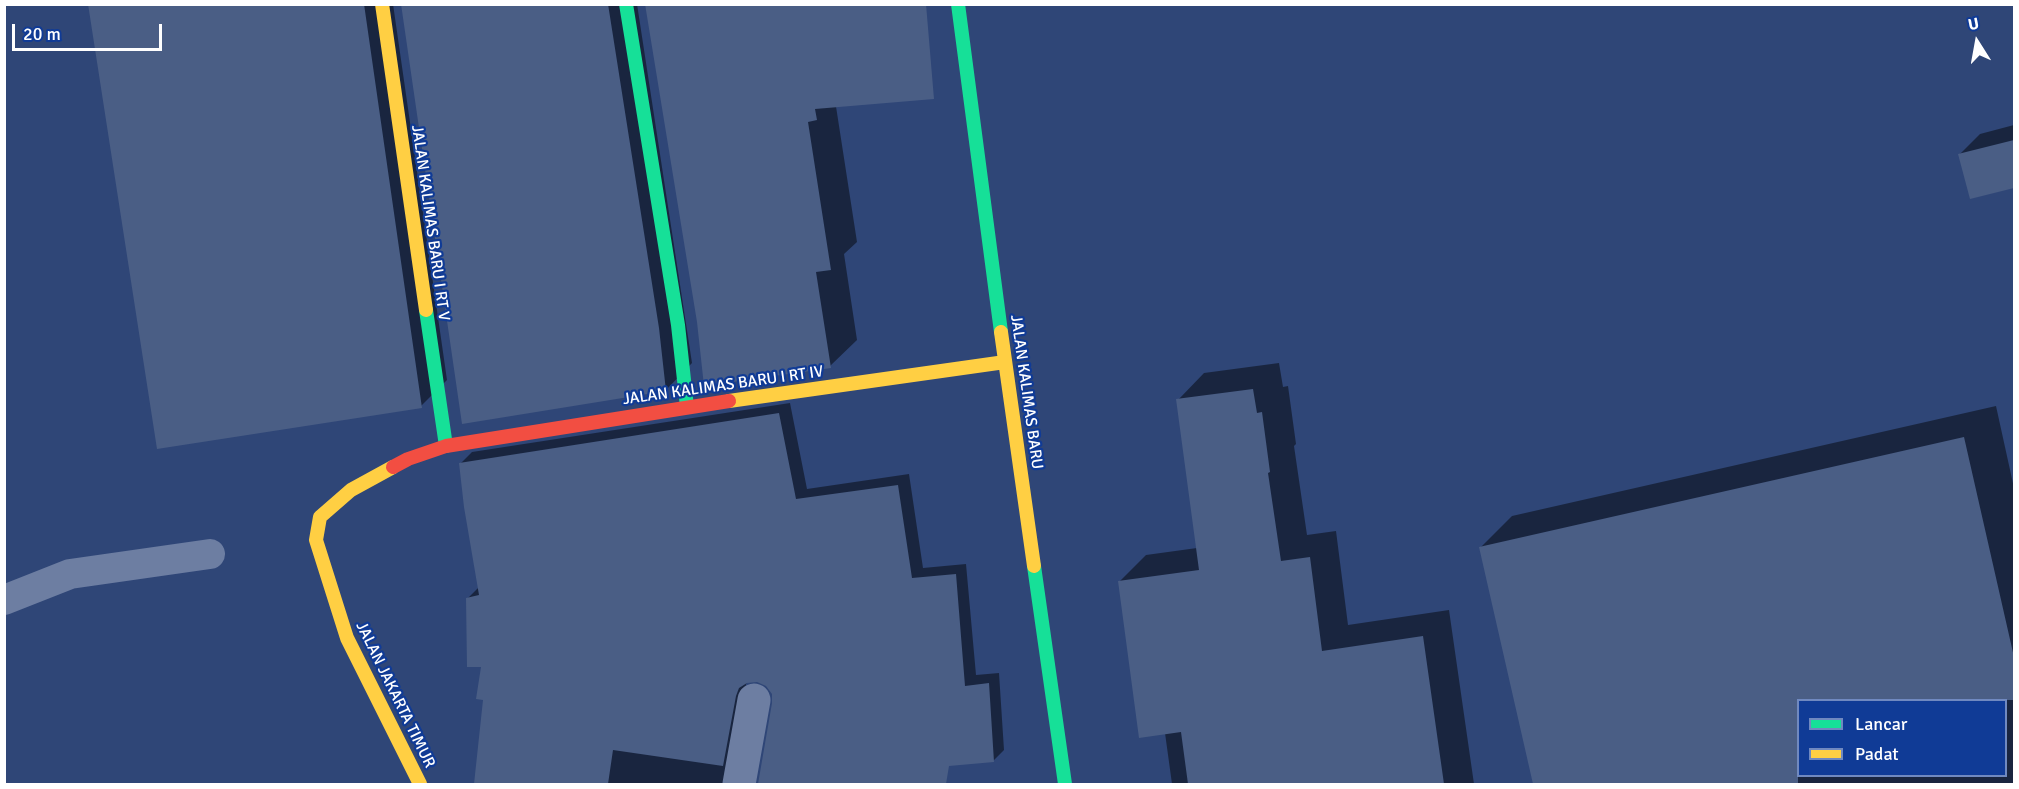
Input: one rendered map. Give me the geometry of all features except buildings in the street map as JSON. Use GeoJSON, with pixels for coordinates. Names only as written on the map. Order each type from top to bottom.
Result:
{"type":"FeatureCollection","features":[{"type":"Feature","properties":{"kind":"street","name":"JALAN KALIMAS BARU I RT V"},"geometry":{"type":"LineString","coordinates":[[382,4],[446,446]]}},
{"type":"Feature","properties":{"kind":"street"},"geometry":{"type":"LineString","coordinates":[[626,4],[678,326],[687,406]]}},
{"type":"Feature","properties":{"kind":"street","name":"JALAN KALIMAS BARU"},"geometry":{"type":"LineString","coordinates":[[958,4],[1005,362],[1065,784]]}},
{"type":"Feature","properties":{"kind":"street","name":"JALAN KALIMAS BARU I RT IV"},"geometry":{"type":"LineString","coordinates":[[446,446],[687,406],[1005,362]]}},
{"type":"Feature","properties":{"kind":"street","name":"JALAN JAKARTA TIMUR"},"geometry":{"type":"LineString","coordinates":[[420,784],[347,638],[316,540],[320,517],[351,490],[408,459],[446,446]]}},
{"type":"Feature","properties":{"kind":"street"},"geometry":{"type":"LineString","coordinates":[[739,784],[754,700]]}},
{"type":"Feature","properties":{"kind":"lane"},"geometry":{"type":"LineString","coordinates":[[4,600],[70,574],[210,554]]}},
{"type":"Feature","properties":{"kind":"traffic: fast"},"geometry":{"type":"LineString","coordinates":[[626,4],[678,325],[687,407]]}},
{"type":"Feature","properties":{"kind":"traffic: fast"},"geometry":{"type":"LineString","coordinates":[[958,4],[1001,332]]}},
{"type":"Feature","properties":{"kind":"traffic: fast"},"geometry":{"type":"LineString","coordinates":[[426,310],[446,446]]}},
{"type":"Feature","properties":{"kind":"traffic: fast"},"geometry":{"type":"LineString","coordinates":[[1034,566],[1065,784]]}},
{"type":"Feature","properties":{"kind":"traffic: slow"},"geometry":{"type":"LineString","coordinates":[[382,4],[426,310]]}},
{"type":"Feature","properties":{"kind":"traffic: slow"},"geometry":{"type":"LineString","coordinates":[[1001,332],[1034,566]]}},
{"type":"Feature","properties":{"kind":"traffic: slow"},"geometry":{"type":"LineString","coordinates":[[729,401],[1005,362]]}},
{"type":"Feature","properties":{"kind":"traffic: slow"},"geometry":{"type":"LineString","coordinates":[[393,467],[351,490],[320,517],[316,540],[347,638],[420,784]]}},
{"type":"Feature","properties":{"kind":"traffic: jam"},"geometry":{"type":"LineString","coordinates":[[393,467],[408,459],[446,446],[729,401]]}}]}
